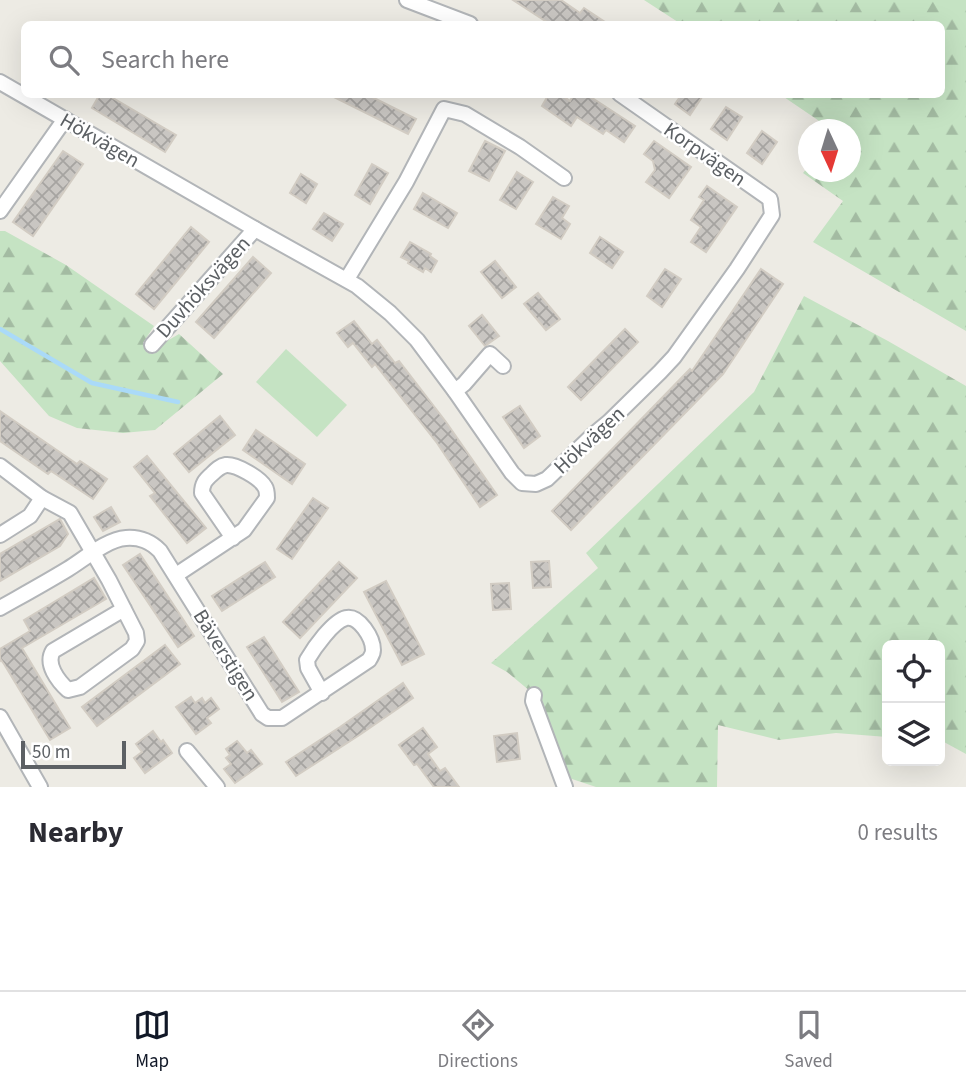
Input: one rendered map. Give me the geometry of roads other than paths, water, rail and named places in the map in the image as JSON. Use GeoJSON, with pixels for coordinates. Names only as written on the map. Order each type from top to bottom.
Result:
{"type":"FeatureCollection","features":[{"type":"Feature","properties":{"kind":"street"},"geometry":{"type":"LineString","coordinates":[[407,0],[462,21]]}},
{"type":"Feature","properties":{"kind":"street","name":"Hökvägen"},"geometry":{"type":"LineString","coordinates":[[0,82],[21,94]]}},
{"type":"Feature","properties":{"kind":"street","name":"Hökvägen"},"geometry":{"type":"LineString","coordinates":[[28,98],[347,279],[390,313],[417,340],[512,473],[522,483],[536,484],[547,479],[609,422],[674,357],[737,269]]}},
{"type":"Feature","properties":{"kind":"street","name":"Korpvägen"},"geometry":{"type":"LineString","coordinates":[[626,98],[770,199],[772,215],[737,269]]}},
{"type":"Feature","properties":{"kind":"street"},"geometry":{"type":"LineString","coordinates":[[347,279],[405,182],[444,109],[465,114],[520,147],[564,178]]}},
{"type":"Feature","properties":{"kind":"street"},"geometry":{"type":"LineString","coordinates":[[0,211],[65,119]]}},
{"type":"Feature","properties":{"kind":"street","name":"Duvhöksvägen"},"geometry":{"type":"LineString","coordinates":[[152,345],[255,229]]}},
{"type":"Feature","properties":{"kind":"street"},"geometry":{"type":"LineString","coordinates":[[455,391],[490,354],[503,366]]}},
{"type":"Feature","properties":{"kind":"street"},"geometry":{"type":"LineString","coordinates":[[176,575],[233,538],[244,530],[267,498],[265,486],[259,480],[240,468],[229,465],[209,477],[202,487],[202,493],[233,538]]}},
{"type":"Feature","properties":{"kind":"street"},"geometry":{"type":"LineString","coordinates":[[0,467],[42,498],[69,513],[94,553],[124,609],[136,633],[135,645],[80,687],[68,690],[50,663],[53,651],[124,609]]}},
{"type":"Feature","properties":{"kind":"street"},"geometry":{"type":"LineString","coordinates":[[0,536],[30,516],[42,498]]}},
{"type":"Feature","properties":{"kind":"street","name":"Bäverstigen"},"geometry":{"type":"LineString","coordinates":[[0,608],[110,542],[139,538],[148,541],[160,551],[262,714],[268,718],[282,719],[322,693],[365,664],[373,654],[372,643],[355,619],[342,620],[330,630],[307,660],[308,668],[322,693]]}},
{"type":"Feature","properties":{"kind":"street"},"geometry":{"type":"LineString","coordinates":[[534,695],[533,701],[565,787]]}},
{"type":"Feature","properties":{"kind":"street"},"geometry":{"type":"LineString","coordinates":[[0,717],[6,743],[40,787]]}},
{"type":"Feature","properties":{"kind":"street"},"geometry":{"type":"LineString","coordinates":[[187,751],[217,787]]}},
{"type":"Feature","properties":{"kind":"waterway"},"geometry":{"type":"LineString","coordinates":[[0,329],[92,383],[178,402]]}}]}
